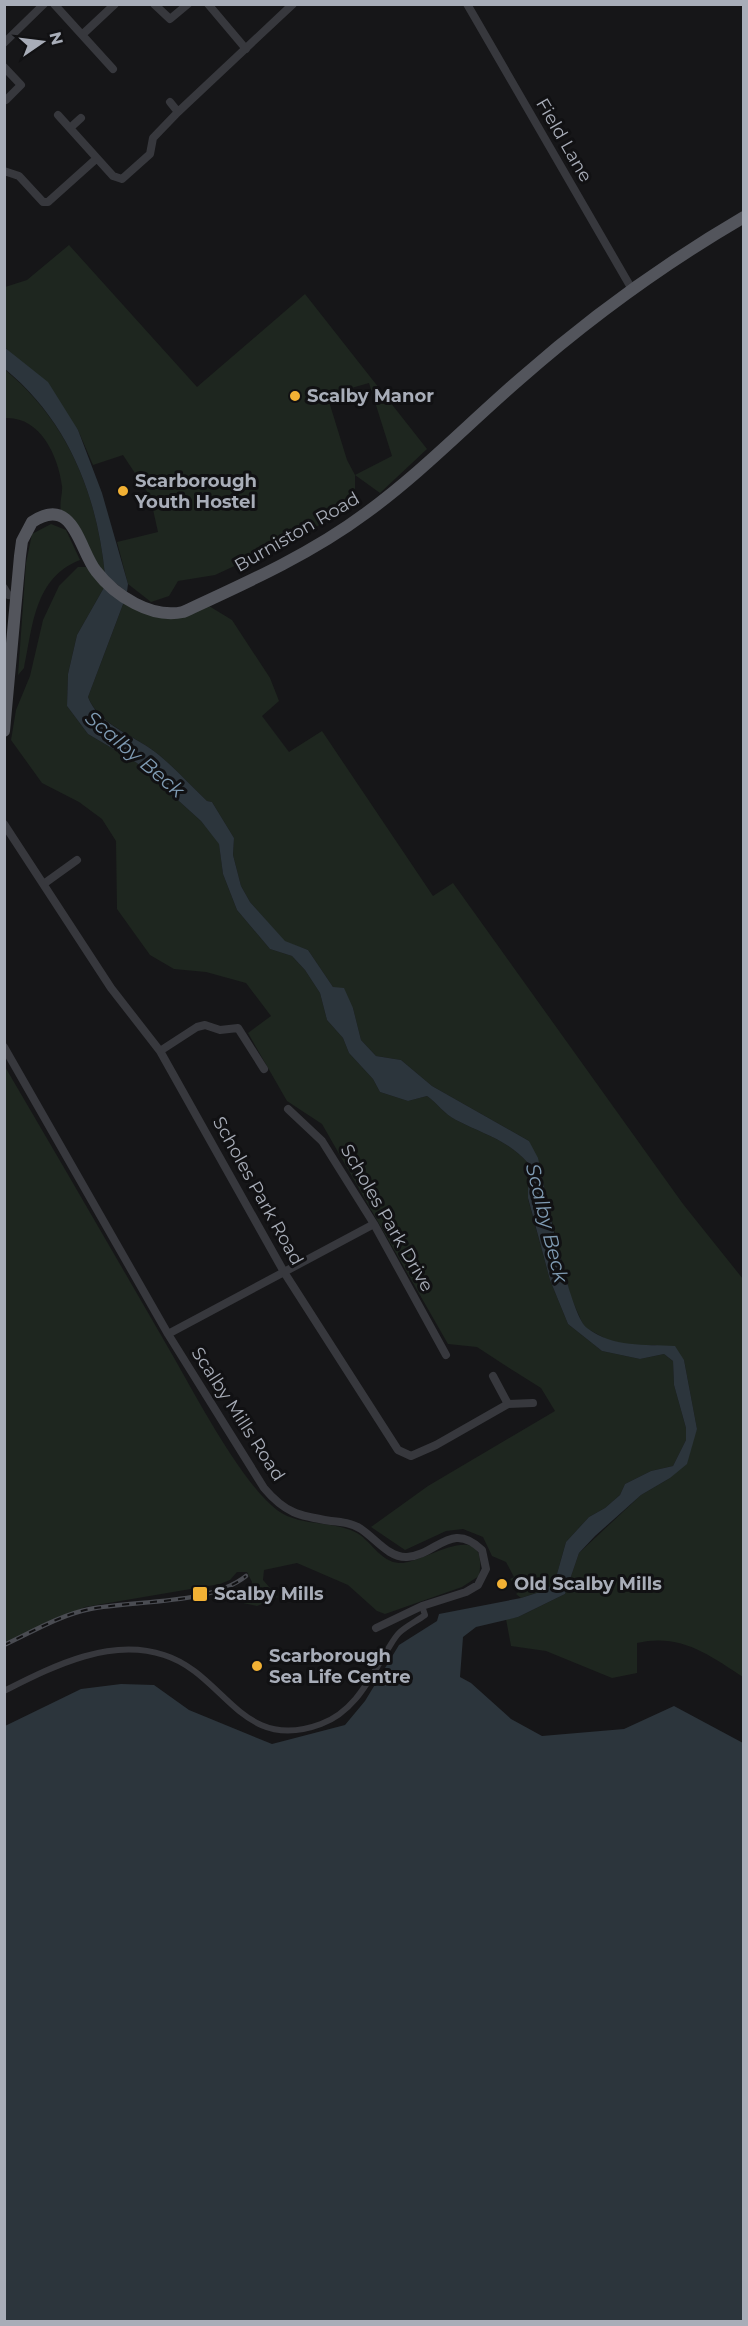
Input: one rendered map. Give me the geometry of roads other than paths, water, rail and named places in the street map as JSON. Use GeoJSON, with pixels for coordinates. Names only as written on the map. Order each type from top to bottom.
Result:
{"type":"FeatureCollection","features":[{"type":"Feature","properties":{"kind":"main road","name":"Burniston Road"},"geometry":{"type":"LineString","coordinates":[[4,731],[22,541],[26,529],[32,522],[46,516],[62,517],[75,528],[91,563],[103,578],[135,603],[151,612],[172,615],[183,612],[261,576],[346,527],[405,483],[521,377],[633,291],[744,217]]}},
{"type":"Feature","properties":{"kind":"street"},"geometry":{"type":"LineString","coordinates":[[4,43],[44,4]]}},
{"type":"Feature","properties":{"kind":"street"},"geometry":{"type":"LineString","coordinates":[[54,4],[113,69]]}},
{"type":"Feature","properties":{"kind":"street"},"geometry":{"type":"LineString","coordinates":[[82,34],[114,4]]}},
{"type":"Feature","properties":{"kind":"street"},"geometry":{"type":"LineString","coordinates":[[154,4],[170,19],[188,4]]}},
{"type":"Feature","properties":{"kind":"street"},"geometry":{"type":"LineString","coordinates":[[208,4],[246,49]]}},
{"type":"Feature","properties":{"kind":"street"},"geometry":{"type":"LineString","coordinates":[[58,115],[113,176],[122,179],[150,153],[153,138],[178,112],[293,4]]}},
{"type":"Feature","properties":{"kind":"street","name":"Field Lane"},"geometry":{"type":"LineString","coordinates":[[467,4],[633,291]]}},
{"type":"Feature","properties":{"kind":"street"},"geometry":{"type":"LineString","coordinates":[[4,67],[26,86],[6,100]]}},
{"type":"Feature","properties":{"kind":"street"},"geometry":{"type":"LineString","coordinates":[[170,102],[178,112]]}},
{"type":"Feature","properties":{"kind":"street"},"geometry":{"type":"LineString","coordinates":[[70,128],[81,118]]}},
{"type":"Feature","properties":{"kind":"street"},"geometry":{"type":"LineString","coordinates":[[4,171],[19,176],[43,202],[48,202],[96,159]]}},
{"type":"Feature","properties":{"kind":"street"},"geometry":{"type":"LineString","coordinates":[[4,588],[8,595],[15,596]]}},
{"type":"Feature","properties":{"kind":"street","name":"Scholes Park Road"},"geometry":{"type":"LineString","coordinates":[[4,824],[45,883],[111,988],[160,1051],[284,1272],[398,1450],[411,1456],[436,1445],[508,1404],[533,1403]]}},
{"type":"Feature","properties":{"kind":"street"},"geometry":{"type":"LineString","coordinates":[[45,883],[77,860]]}},
{"type":"Feature","properties":{"kind":"street"},"geometry":{"type":"LineString","coordinates":[[160,1051],[197,1027],[205,1025],[220,1030],[238,1028],[264,1069]]}},
{"type":"Feature","properties":{"kind":"street","name":"Scalby Mills Road"},"geometry":{"type":"LineString","coordinates":[[4,1047],[168,1335],[264,1488],[279,1505],[291,1512],[353,1525],[395,1555],[403,1557],[423,1553],[452,1538],[467,1540],[482,1550],[486,1569],[478,1585],[466,1592],[422,1606],[376,1628]]}},
{"type":"Feature","properties":{"kind":"street","name":"Scholes Park Drive"},"geometry":{"type":"LineString","coordinates":[[288,1108],[322,1141],[374,1224],[446,1354]]}},
{"type":"Feature","properties":{"kind":"street"},"geometry":{"type":"LineString","coordinates":[[168,1335],[374,1224]]}},
{"type":"Feature","properties":{"kind":"street"},"geometry":{"type":"LineString","coordinates":[[493,1376],[508,1404]]}},
{"type":"Feature","properties":{"kind":"street"},"geometry":{"type":"LineString","coordinates":[[4,1691],[70,1660],[119,1650],[138,1650],[164,1655],[184,1664],[249,1721],[268,1728],[304,1729],[340,1714],[355,1701],[398,1634],[425,1615],[422,1606]]}},
{"type":"Feature","properties":{"kind":"water"},"geometry":{"type":"Polygon","coordinates":[[[4,347],[48,382],[78,430],[102,493],[128,584],[127,592],[105,575],[95,516],[76,461],[46,412],[27,389],[5,369],[4,347]]]}},
{"type":"Feature","properties":{"kind":"water","name":"Scalby Beck"},"geometry":{"type":"Polygon","coordinates":[[[106,584],[125,599],[88,697],[93,707],[109,723],[159,755],[207,801],[212,802],[234,838],[233,855],[241,886],[250,902],[285,941],[308,950],[333,987],[344,988],[353,1008],[361,1040],[376,1056],[401,1060],[432,1086],[529,1141],[538,1158],[565,1276],[580,1318],[587,1328],[619,1342],[675,1346],[684,1360],[697,1429],[687,1464],[670,1478],[641,1495],[579,1553],[565,1594],[518,1617],[476,1627],[463,1637],[460,1677],[471,1683],[511,1719],[542,1736],[624,1729],[674,1706],[743,1743],[743,2321],[5,2322],[5,1726],[81,1689],[121,1684],[154,1685],[189,1710],[272,1744],[345,1725],[365,1701],[399,1645],[437,1621],[439,1614],[521,1598],[546,1590],[555,1581],[566,1542],[589,1517],[605,1508],[620,1495],[625,1484],[651,1471],[673,1466],[686,1440],[686,1428],[674,1385],[673,1361],[664,1354],[640,1359],[602,1351],[568,1324],[550,1280],[528,1198],[528,1163],[504,1143],[452,1118],[427,1096],[408,1101],[380,1092],[373,1079],[349,1053],[343,1038],[327,1020],[320,993],[305,970],[292,956],[270,949],[237,910],[223,874],[219,844],[201,821],[137,763],[88,734],[67,706],[68,674],[77,635],[106,584]]]}},
{"type":"Feature","properties":{"kind":"railway"},"geometry":{"type":"LineString","coordinates":[[4,1645],[79,1612],[108,1606],[193,1597],[231,1585],[246,1576]]}},
{"type":"Feature","properties":{"kind":"place","name":"Scalby Manor"},"geometry":{"type":"Point","coordinates":[295,396]}},
{"type":"Feature","properties":{"kind":"place","name":"Scarborough Youth Hostel"},"geometry":{"type":"Point","coordinates":[123,491]}},
{"type":"Feature","properties":{"kind":"place","name":"Old Scalby Mills"},"geometry":{"type":"Point","coordinates":[502,1584]}},
{"type":"Feature","properties":{"kind":"place","name":"Scalby Mills"},"geometry":{"type":"Point","coordinates":[200,1594]}},
{"type":"Feature","properties":{"kind":"place","name":"Scarborough Sea Life Centre"},"geometry":{"type":"Point","coordinates":[257,1666]}}]}
